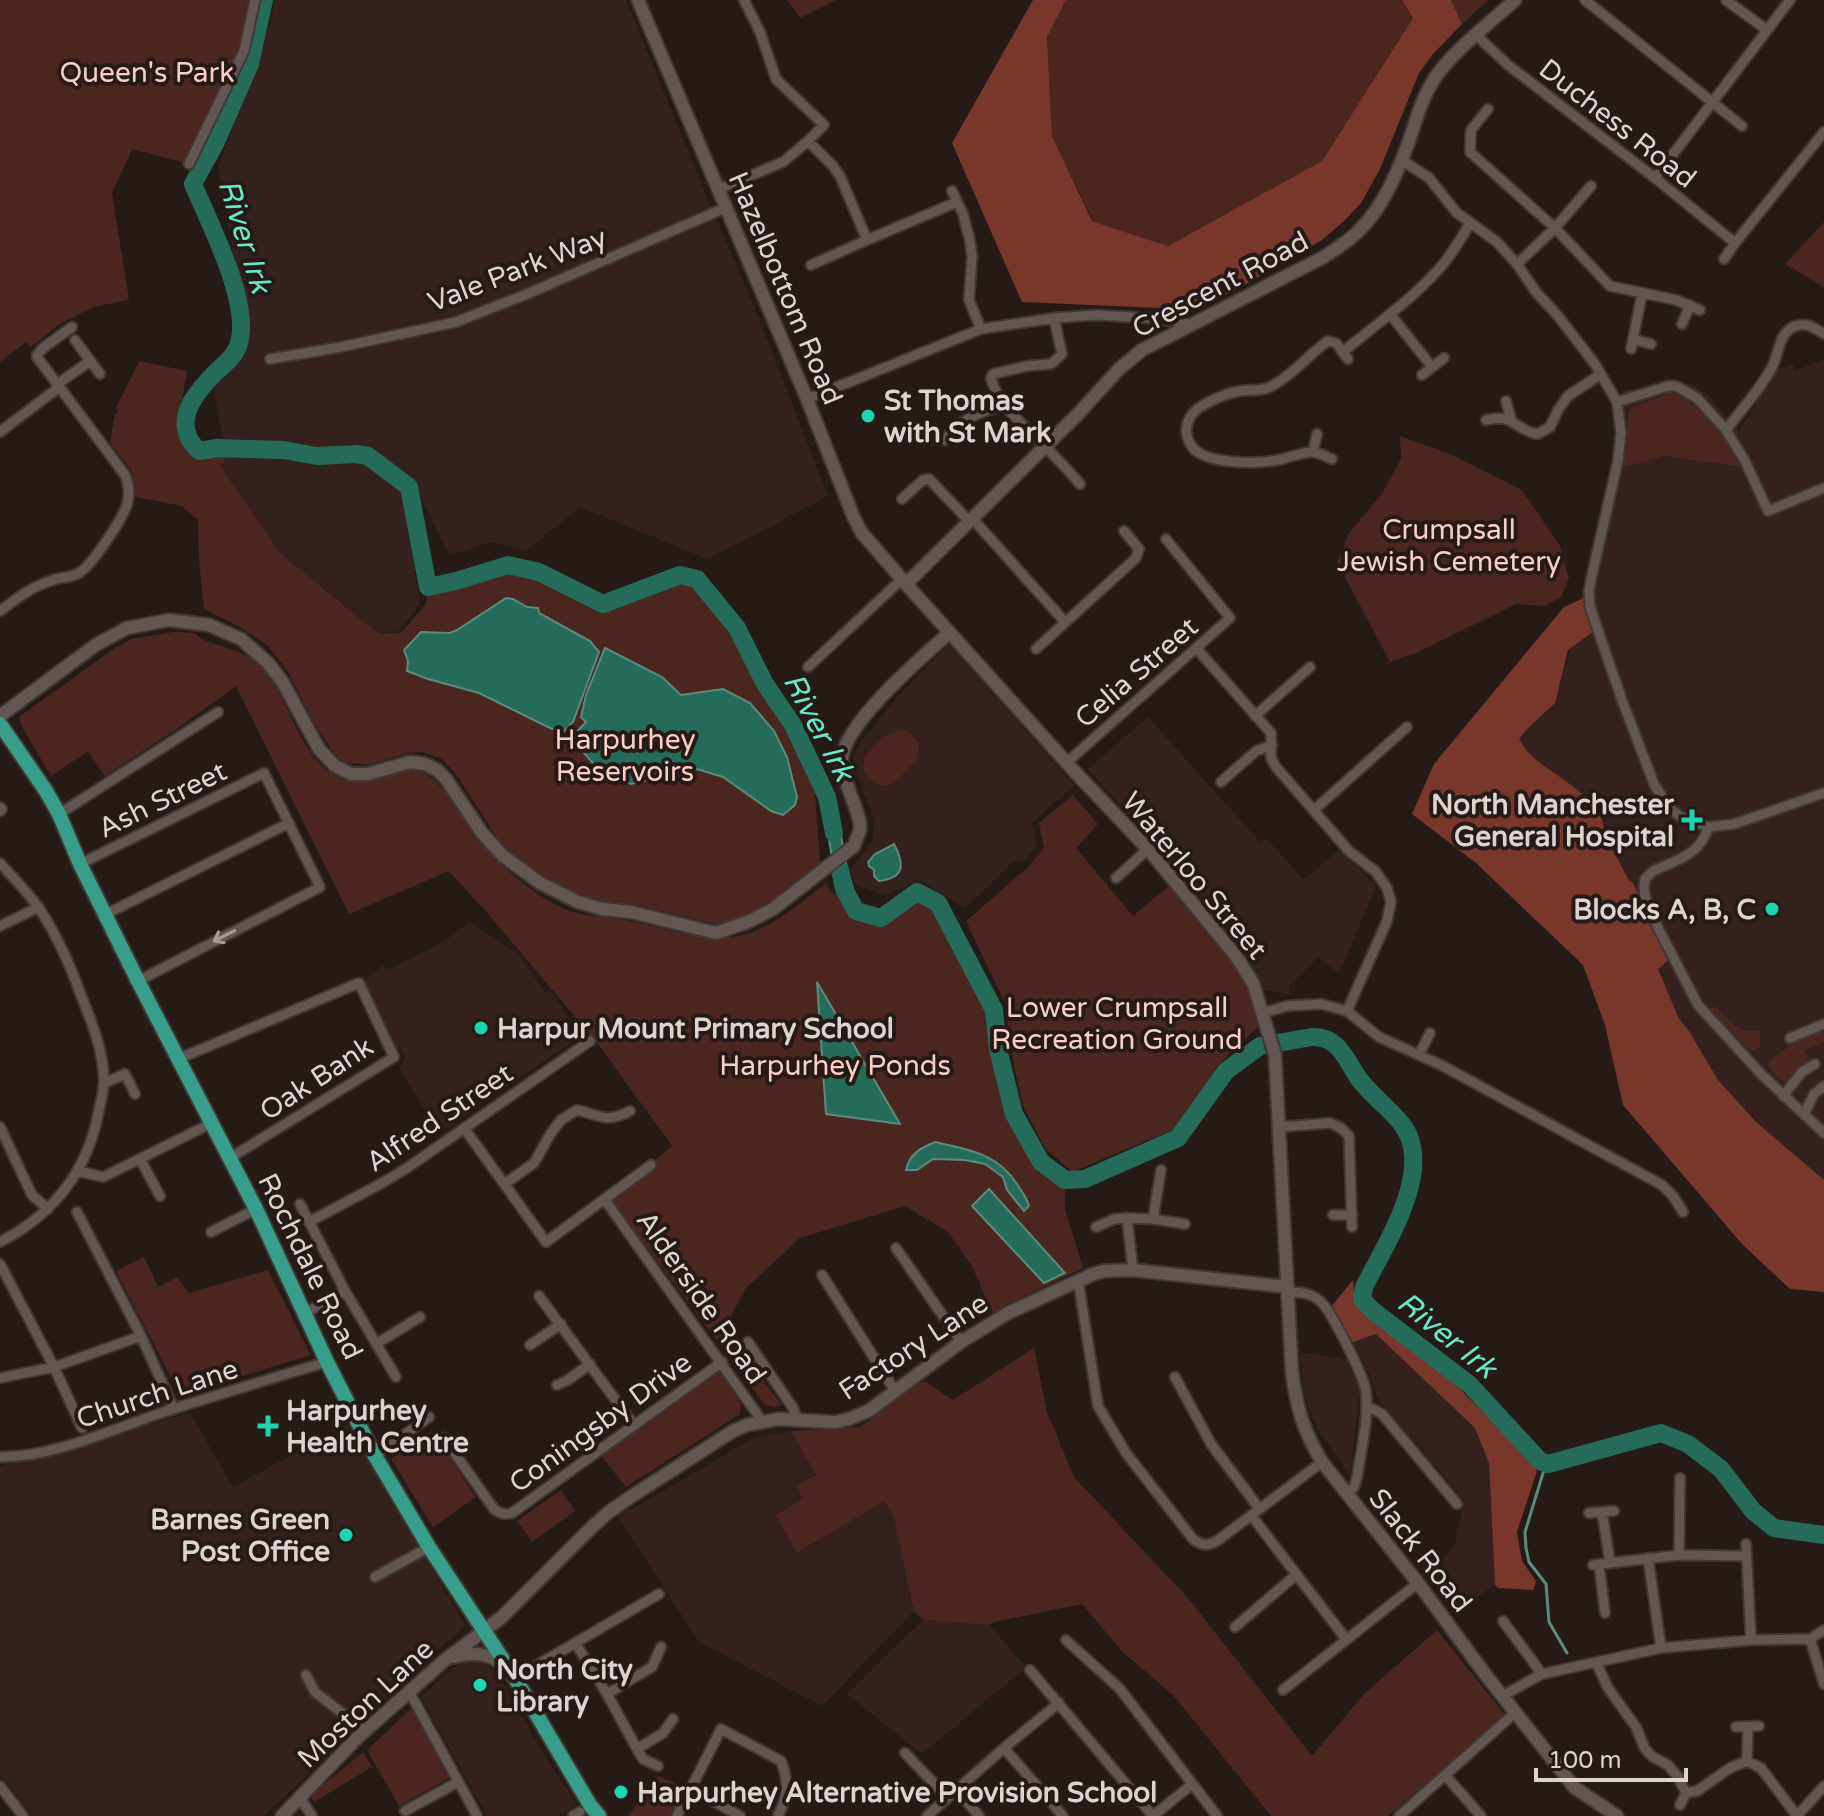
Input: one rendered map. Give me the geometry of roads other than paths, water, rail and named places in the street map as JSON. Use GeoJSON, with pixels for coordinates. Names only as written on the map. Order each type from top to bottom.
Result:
{"type":"FeatureCollection","features":[{"type":"Feature","properties":{"kind":"main road","name":"Rochdale Road"},"geometry":{"type":"LineString","coordinates":[[0,724],[59,814],[80,864],[256,1209],[327,1362],[375,1456],[599,1816]]}},
{"type":"Feature","properties":{"kind":"street"},"geometry":{"type":"LineString","coordinates":[[189,164],[244,51],[255,0]]}},
{"type":"Feature","properties":{"kind":"street","name":"Hazelbottom Road"},"geometry":{"type":"LineString","coordinates":[[638,0],[727,207],[854,518],[862,533],[904,582]]}},
{"type":"Feature","properties":{"kind":"street"},"geometry":{"type":"LineString","coordinates":[[719,189],[783,162],[824,125],[776,79],[760,32],[744,0]]}},
{"type":"Feature","properties":{"kind":"street","name":"Crescent Road"},"geometry":{"type":"LineString","coordinates":[[904,582],[1046,447],[1119,369],[1142,350],[1322,258],[1361,228],[1382,201],[1434,80],[1445,65],[1515,0]]}},
{"type":"Feature","properties":{"kind":"street"},"geometry":{"type":"LineString","coordinates":[[1585,0],[1742,126]]}},
{"type":"Feature","properties":{"kind":"street"},"geometry":{"type":"LineString","coordinates":[[1726,0],[1767,30]]}},
{"type":"Feature","properties":{"kind":"street"},"geometry":{"type":"LineString","coordinates":[[1655,178],[1790,0]]}},
{"type":"Feature","properties":{"kind":"street","name":"Duchess Road"},"geometry":{"type":"LineString","coordinates":[[1476,35],[1508,65],[1735,243]]}},
{"type":"Feature","properties":{"kind":"street"},"geometry":{"type":"LineString","coordinates":[[1488,109],[1471,130],[1470,152],[1555,228],[1610,286],[1676,300],[1700,310]]}},
{"type":"Feature","properties":{"kind":"street"},"geometry":{"type":"LineString","coordinates":[[1724,259],[1824,132]]}},
{"type":"Feature","properties":{"kind":"street"},"geometry":{"type":"LineString","coordinates":[[808,141],[840,176],[867,240]]}},
{"type":"Feature","properties":{"kind":"street"},"geometry":{"type":"LineString","coordinates":[[1402,160],[1429,178],[1457,213],[1497,242],[1517,264],[1601,374],[1617,402],[1621,433],[1618,461],[1592,575],[1590,607],[1654,784],[1669,808],[1681,817],[1708,827],[1734,824],[1824,793]]}},
{"type":"Feature","properties":{"kind":"street"},"geometry":{"type":"LineString","coordinates":[[1517,264],[1555,228],[1591,186]]}},
{"type":"Feature","properties":{"kind":"street"},"geometry":{"type":"LineString","coordinates":[[952,191],[963,214],[970,241],[969,300],[981,329]]}},
{"type":"Feature","properties":{"kind":"street"},"geometry":{"type":"LineString","coordinates":[[811,265],[957,202]]}},
{"type":"Feature","properties":{"kind":"street","name":"Vale Park Way"},"geometry":{"type":"LineString","coordinates":[[270,359],[456,322],[727,207]]}},
{"type":"Feature","properties":{"kind":"street"},"geometry":{"type":"LineString","coordinates":[[1332,459],[1313,452],[1264,463],[1211,458],[1199,454],[1188,441],[1188,422],[1192,413],[1201,406],[1242,390],[1263,390],[1328,341],[1336,343],[1346,355],[1440,268],[1470,223]]}},
{"type":"Feature","properties":{"kind":"street"},"geometry":{"type":"LineString","coordinates":[[1642,294],[1632,344],[1651,344]]}},
{"type":"Feature","properties":{"kind":"street"},"geometry":{"type":"LineString","coordinates":[[1682,324],[1690,305]]}},
{"type":"Feature","properties":{"kind":"street"},"geometry":{"type":"LineString","coordinates":[[1390,314],[1432,367]]}},
{"type":"Feature","properties":{"kind":"street"},"geometry":{"type":"LineString","coordinates":[[807,399],[981,329],[1054,318],[1109,315],[1194,325]]}},
{"type":"Feature","properties":{"kind":"street"},"geometry":{"type":"LineString","coordinates":[[1054,318],[1062,354],[1051,364],[1027,366],[993,374],[991,378],[1003,405],[1080,484]]}},
{"type":"Feature","properties":{"kind":"street"},"geometry":{"type":"LineString","coordinates":[[1726,430],[1770,370],[1782,338],[1789,330],[1795,326],[1813,326],[1824,334]]}},
{"type":"Feature","properties":{"kind":"street"},"geometry":{"type":"LineString","coordinates":[[0,611],[36,586],[84,569],[128,503],[125,475],[57,387],[37,355],[72,327]]}},
{"type":"Feature","properties":{"kind":"street"},"geometry":{"type":"LineString","coordinates":[[75,340],[100,374]]}},
{"type":"Feature","properties":{"kind":"street"},"geometry":{"type":"LineString","coordinates":[[1422,375],[1444,358]]}},
{"type":"Feature","properties":{"kind":"street"},"geometry":{"type":"LineString","coordinates":[[0,432],[90,361]]}},
{"type":"Feature","properties":{"kind":"street"},"geometry":{"type":"LineString","coordinates":[[1486,420],[1498,417],[1511,419],[1525,431],[1537,434],[1550,427],[1568,396],[1601,374]]}},
{"type":"Feature","properties":{"kind":"street"},"geometry":{"type":"LineString","coordinates":[[1617,402],[1668,386],[1676,386],[1697,398],[1726,430],[1745,461],[1768,511],[1824,488]]}},
{"type":"Feature","properties":{"kind":"street"},"geometry":{"type":"LineString","coordinates":[[1506,401],[1511,419]]}},
{"type":"Feature","properties":{"kind":"street"},"geometry":{"type":"LineString","coordinates":[[945,440],[964,419],[1003,405]]}},
{"type":"Feature","properties":{"kind":"street"},"geometry":{"type":"LineString","coordinates":[[1313,452],[1317,434]]}},
{"type":"Feature","properties":{"kind":"street"},"geometry":{"type":"LineString","coordinates":[[902,499],[923,480],[929,479],[1065,622]]}},
{"type":"Feature","properties":{"kind":"street"},"geometry":{"type":"LineString","coordinates":[[1036,649],[1136,558],[1139,549],[1124,531]]}},
{"type":"Feature","properties":{"kind":"street","name":"Celia Street"},"geometry":{"type":"LineString","coordinates":[[1066,763],[1234,614],[1166,539]]}},
{"type":"Feature","properties":{"kind":"street"},"geometry":{"type":"LineString","coordinates":[[808,667],[904,582]]}},
{"type":"Feature","properties":{"kind":"street","name":"Waterloo Street"},"geometry":{"type":"LineString","coordinates":[[904,582],[1066,763],[1148,849],[1236,956],[1253,983],[1275,1055],[1295,1397],[1301,1422],[1322,1462],[1347,1493]]}},
{"type":"Feature","properties":{"kind":"street"},"geometry":{"type":"LineString","coordinates":[[0,716],[97,644],[127,628],[169,620],[209,625],[241,639],[268,663],[282,681],[319,749],[335,766],[351,774],[368,774],[410,762],[425,764],[446,779],[482,833],[503,856],[540,883],[578,902],[602,909],[631,912],[716,933],[758,918],[773,909],[854,846],[860,823],[843,766],[845,745],[893,684],[949,633]]}},
{"type":"Feature","properties":{"kind":"street"},"geometry":{"type":"LineString","coordinates":[[1196,648],[1271,733],[1272,763],[1349,851],[1381,878],[1387,888],[1391,902],[1387,921],[1347,1011]]}},
{"type":"Feature","properties":{"kind":"street"},"geometry":{"type":"LineString","coordinates":[[1255,716],[1310,667]]}},
{"type":"Feature","properties":{"kind":"street"},"geometry":{"type":"LineString","coordinates":[[59,814],[218,712]]}},
{"type":"Feature","properties":{"kind":"street"},"geometry":{"type":"LineString","coordinates":[[1314,810],[1407,727]]}},
{"type":"Feature","properties":{"kind":"street"},"geometry":{"type":"LineString","coordinates":[[1221,782],[1256,751],[1272,745]]}},
{"type":"Feature","properties":{"kind":"street","name":"Ash Street"},"geometry":{"type":"LineString","coordinates":[[80,864],[264,773],[289,823]]}},
{"type":"Feature","properties":{"kind":"street"},"geometry":{"type":"LineString","coordinates":[[106,914],[289,823],[320,887],[138,981]]}},
{"type":"Feature","properties":{"kind":"street"},"geometry":{"type":"LineString","coordinates":[[1708,827],[1706,837],[1694,851],[1648,875],[1645,896],[1655,922],[1702,1011],[1783,1096],[1824,1133]]}},
{"type":"Feature","properties":{"kind":"street"},"geometry":{"type":"LineString","coordinates":[[1116,878],[1148,849]]}},
{"type":"Feature","properties":{"kind":"street"},"geometry":{"type":"LineString","coordinates":[[0,863],[39,907],[66,955],[101,1049],[104,1083],[93,1136],[78,1171],[48,1209],[0,1242]]}},
{"type":"Feature","properties":{"kind":"street"},"geometry":{"type":"LineString","coordinates":[[0,926],[39,907]]}},
{"type":"Feature","properties":{"kind":"street","name":"Oak Bank"},"geometry":{"type":"LineString","coordinates":[[178,1059],[359,983],[394,1057],[230,1158]]}},
{"type":"Feature","properties":{"kind":"street"},"geometry":{"type":"LineString","coordinates":[[1263,1013],[1287,1006],[1321,1004],[1347,1011],[1379,1037],[1419,1055],[1662,1185],[1683,1212]]}},
{"type":"Feature","properties":{"kind":"street"},"geometry":{"type":"LineString","coordinates":[[1790,1038],[1824,1024]]}},
{"type":"Feature","properties":{"kind":"street"},"geometry":{"type":"LineString","coordinates":[[1419,1055],[1430,1033]]}},
{"type":"Feature","properties":{"kind":"street","name":"Alfred Street"},"geometry":{"type":"LineString","coordinates":[[309,1222],[382,1183],[590,1041]]}},
{"type":"Feature","properties":{"kind":"street"},"geometry":{"type":"LineString","coordinates":[[1783,1096],[1802,1072],[1815,1064]]}},
{"type":"Feature","properties":{"kind":"street"},"geometry":{"type":"LineString","coordinates":[[104,1083],[125,1074],[135,1094]]}},
{"type":"Feature","properties":{"kind":"street"},"geometry":{"type":"LineString","coordinates":[[1804,1114],[1810,1099],[1824,1086]]}},
{"type":"Feature","properties":{"kind":"street"},"geometry":{"type":"LineString","coordinates":[[506,1183],[534,1163],[561,1120],[577,1110],[615,1119],[630,1111]]}},
{"type":"Feature","properties":{"kind":"street"},"geometry":{"type":"LineString","coordinates":[[78,1171],[103,1177],[212,1123]]}},
{"type":"Feature","properties":{"kind":"street"},"geometry":{"type":"LineString","coordinates":[[1280,1127],[1330,1123],[1349,1136],[1352,1227]]}},
{"type":"Feature","properties":{"kind":"street"},"geometry":{"type":"LineString","coordinates":[[0,1127],[32,1195],[48,1209]]}},
{"type":"Feature","properties":{"kind":"street","name":"Alderside Road"},"geometry":{"type":"LineString","coordinates":[[464,1128],[546,1242],[651,1165]]}},
{"type":"Feature","properties":{"kind":"street"},"geometry":{"type":"LineString","coordinates":[[140,1159],[160,1196]]}},
{"type":"Feature","properties":{"kind":"street"},"geometry":{"type":"LineString","coordinates":[[1153,1219],[1161,1170]]}},
{"type":"Feature","properties":{"kind":"street","name":"Alderside Road"},"geometry":{"type":"LineString","coordinates":[[605,1200],[762,1421]]}},
{"type":"Feature","properties":{"kind":"street"},"geometry":{"type":"LineString","coordinates":[[300,1204],[345,1291],[396,1377]]}},
{"type":"Feature","properties":{"kind":"street"},"geometry":{"type":"LineString","coordinates":[[211,1232],[256,1209]]}},
{"type":"Feature","properties":{"kind":"street"},"geometry":{"type":"LineString","coordinates":[[77,1212],[141,1336],[174,1409]]}},
{"type":"Feature","properties":{"kind":"street"},"geometry":{"type":"LineString","coordinates":[[1333,1215],[1352,1215]]}},
{"type":"Feature","properties":{"kind":"street"},"geometry":{"type":"LineString","coordinates":[[1127,1218],[1133,1270]]}},
{"type":"Feature","properties":{"kind":"street"},"geometry":{"type":"LineString","coordinates":[[1096,1227],[1114,1219],[1127,1218],[1185,1224]]}},
{"type":"Feature","properties":{"kind":"street"},"geometry":{"type":"LineString","coordinates":[[896,1248],[961,1342]]}},
{"type":"Feature","properties":{"kind":"street"},"geometry":{"type":"LineString","coordinates":[[0,1264],[82,1428]]}},
{"type":"Feature","properties":{"kind":"street","name":"Factory Lane"},"geometry":{"type":"LineString","coordinates":[[484,1630],[506,1613],[610,1511],[733,1431],[762,1421],[849,1419],[870,1410],[961,1342],[1008,1313],[1078,1280],[1104,1271],[1133,1270],[1288,1289]]}},
{"type":"Feature","properties":{"kind":"street"},"geometry":{"type":"LineString","coordinates":[[822,1275],[895,1391]]}},
{"type":"Feature","properties":{"kind":"street"},"geometry":{"type":"LineString","coordinates":[[1078,1280],[1098,1406],[1126,1453],[1193,1539],[1201,1545],[1217,1541],[1322,1462]]}},
{"type":"Feature","properties":{"kind":"street","name":"Slack Road"},"geometry":{"type":"LineString","coordinates":[[1288,1289],[1311,1295],[1325,1307],[1366,1388],[1367,1406],[1356,1482],[1347,1493],[1575,1788],[1617,1816]]}},
{"type":"Feature","properties":{"kind":"street"},"geometry":{"type":"LineString","coordinates":[[305,1313],[345,1291]]}},
{"type":"Feature","properties":{"kind":"street"},"geometry":{"type":"LineString","coordinates":[[539,1296],[634,1425]]}},
{"type":"Feature","properties":{"kind":"street"},"geometry":{"type":"LineString","coordinates":[[376,1344],[420,1317]]}},
{"type":"Feature","properties":{"kind":"street"},"geometry":{"type":"LineString","coordinates":[[530,1345],[561,1324]]}},
{"type":"Feature","properties":{"kind":"street"},"geometry":{"type":"LineString","coordinates":[[0,1378],[54,1367],[141,1336]]}},
{"type":"Feature","properties":{"kind":"street"},"geometry":{"type":"LineString","coordinates":[[748,1342],[793,1408],[797,1419]]}},
{"type":"Feature","properties":{"kind":"street","name":"Church Lane"},"geometry":{"type":"LineString","coordinates":[[0,1457],[30,1454],[75,1443],[327,1362]]}},
{"type":"Feature","properties":{"kind":"street","name":"Coningsby Drive"},"geometry":{"type":"LineString","coordinates":[[444,1438],[494,1509],[502,1514],[512,1513],[722,1362]]}},
{"type":"Feature","properties":{"kind":"street"},"geometry":{"type":"LineString","coordinates":[[557,1385],[590,1364]]}},
{"type":"Feature","properties":{"kind":"street"},"geometry":{"type":"LineString","coordinates":[[1175,1377],[1211,1444],[1296,1575],[1346,1639]]}},
{"type":"Feature","properties":{"kind":"street"},"geometry":{"type":"LineString","coordinates":[[1367,1406],[1382,1414],[1457,1504]]}},
{"type":"Feature","properties":{"kind":"street"},"geometry":{"type":"LineString","coordinates":[[375,1456],[429,1417]]}},
{"type":"Feature","properties":{"kind":"street"},"geometry":{"type":"LineString","coordinates":[[1679,1555],[1684,1494],[1680,1478]]}},
{"type":"Feature","properties":{"kind":"street"},"geometry":{"type":"LineString","coordinates":[[1589,1513],[1614,1511]]}},
{"type":"Feature","properties":{"kind":"street"},"geometry":{"type":"LineString","coordinates":[[1602,1512],[1601,1563],[1605,1613]]}},
{"type":"Feature","properties":{"kind":"street"},"geometry":{"type":"LineString","coordinates":[[1746,1544],[1751,1640]]}},
{"type":"Feature","properties":{"kind":"street"},"geometry":{"type":"LineString","coordinates":[[375,1577],[429,1547]]}},
{"type":"Feature","properties":{"kind":"street"},"geometry":{"type":"LineString","coordinates":[[1601,1563],[1679,1555],[1746,1556]]}},
{"type":"Feature","properties":{"kind":"street"},"geometry":{"type":"LineString","coordinates":[[1648,1558],[1661,1648]]}},
{"type":"Feature","properties":{"kind":"street"},"geometry":{"type":"LineString","coordinates":[[1235,1627],[1296,1575]]}},
{"type":"Feature","properties":{"kind":"street"},"geometry":{"type":"LineString","coordinates":[[1283,1690],[1418,1583]]}},
{"type":"Feature","properties":{"kind":"street"},"geometry":{"type":"LineString","coordinates":[[445,1660],[467,1653],[480,1653],[499,1662],[514,1675],[576,1644],[659,1594]]}},
{"type":"Feature","properties":{"kind":"street"},"geometry":{"type":"LineString","coordinates":[[1503,1621],[1542,1674]]}},
{"type":"Feature","properties":{"kind":"street","name":"Moston Lane"},"geometry":{"type":"LineString","coordinates":[[282,1816],[365,1731],[484,1630]]}},
{"type":"Feature","properties":{"kind":"street"},"geometry":{"type":"LineString","coordinates":[[1502,1696],[1542,1674],[1661,1648],[1751,1640],[1810,1639],[1824,1630]]}},
{"type":"Feature","properties":{"kind":"street"},"geometry":{"type":"LineString","coordinates":[[1810,1639],[1824,1684]]}},
{"type":"Feature","properties":{"kind":"street"},"geometry":{"type":"LineString","coordinates":[[1066,1640],[1120,1689],[1217,1816]]}},
{"type":"Feature","properties":{"kind":"street"},"geometry":{"type":"LineString","coordinates":[[576,1644],[643,1759],[658,1766]]}},
{"type":"Feature","properties":{"kind":"street"},"geometry":{"type":"LineString","coordinates":[[607,1694],[652,1667],[661,1647]]}},
{"type":"Feature","properties":{"kind":"street"},"geometry":{"type":"LineString","coordinates":[[1596,1662],[1608,1688],[1636,1727],[1645,1749],[1668,1765],[1686,1793]]}},
{"type":"Feature","properties":{"kind":"street"},"geometry":{"type":"LineString","coordinates":[[1030,1670],[1153,1816],[1191,1785]]}},
{"type":"Feature","properties":{"kind":"street"},"geometry":{"type":"LineString","coordinates":[[306,1675],[315,1692],[365,1731]]}},
{"type":"Feature","properties":{"kind":"street"},"geometry":{"type":"LineString","coordinates":[[409,1691],[477,1816]]}},
{"type":"Feature","properties":{"kind":"street"},"geometry":{"type":"LineString","coordinates":[[927,1816],[1059,1703]]}},
{"type":"Feature","properties":{"kind":"street"},"geometry":{"type":"LineString","coordinates":[[1399,1816],[1516,1712]]}},
{"type":"Feature","properties":{"kind":"street"},"geometry":{"type":"LineString","coordinates":[[637,1749],[663,1733],[673,1719]]}},
{"type":"Feature","properties":{"kind":"street"},"geometry":{"type":"LineString","coordinates":[[1736,1727],[1759,1726]]}},
{"type":"Feature","properties":{"kind":"street"},"geometry":{"type":"LineString","coordinates":[[1747,1761],[1748,1727]]}},
{"type":"Feature","properties":{"kind":"street"},"geometry":{"type":"LineString","coordinates":[[677,1816],[721,1729],[781,1761],[787,1777],[785,1802],[778,1816]]}},
{"type":"Feature","properties":{"kind":"street"},"geometry":{"type":"LineString","coordinates":[[1004,1748],[1063,1816]]}},
{"type":"Feature","properties":{"kind":"street"},"geometry":{"type":"LineString","coordinates":[[905,1753],[947,1797]]}},
{"type":"Feature","properties":{"kind":"street"},"geometry":{"type":"LineString","coordinates":[[1686,1793],[1697,1791],[1730,1768],[1747,1761],[1761,1768],[1797,1816],[1824,1786]]}},
{"type":"Feature","properties":{"kind":"street"},"geometry":{"type":"LineString","coordinates":[[1445,1775],[1481,1816]]}},
{"type":"Feature","properties":{"kind":"street"},"geometry":{"type":"LineString","coordinates":[[405,1811],[458,1782]]}},
{"type":"Feature","properties":{"kind":"street"},"geometry":{"type":"LineString","coordinates":[[0,1786],[23,1816]]}},
{"type":"Feature","properties":{"kind":"street"},"geometry":{"type":"LineString","coordinates":[[691,1789],[740,1816]]}},
{"type":"Feature","properties":{"kind":"street"},"geometry":{"type":"LineString","coordinates":[[957,1790],[979,1816]]}},
{"type":"Feature","properties":{"kind":"street"},"geometry":{"type":"LineString","coordinates":[[1680,1805],[1686,1793]]}},
{"type":"Feature","properties":{"kind":"street"},"geometry":{"type":"LineString","coordinates":[[300,1798],[312,1816]]}},
{"type":"Feature","properties":{"kind":"waterway","name":"River Irk"},"geometry":{"type":"LineString","coordinates":[[264,0],[250,64],[216,142],[193,184],[234,285],[241,326],[239,343],[230,359],[203,385],[188,409],[186,427],[191,442],[199,451],[217,448],[283,450],[317,456],[368,456],[409,487],[428,587],[508,565],[539,572],[603,604],[680,575],[697,579],[737,628],[765,684],[793,725],[827,797],[834,833]]}},
{"type":"Feature","properties":{"kind":"waterway","name":"River Irk"},"geometry":{"type":"LineString","coordinates":[[840,870],[844,889],[856,911],[881,918],[917,892],[938,903],[994,1010],[998,1049],[1014,1114],[1041,1162],[1065,1180],[1085,1179],[1178,1138],[1226,1071],[1260,1046],[1312,1037],[1329,1040],[1341,1050],[1364,1085],[1401,1123],[1411,1141],[1411,1183],[1404,1206],[1364,1287],[1362,1299],[1372,1310],[1470,1385],[1540,1461],[1548,1464],[1661,1433],[1688,1444],[1721,1469],[1753,1511],[1774,1528],[1824,1535]]}},
{"type":"Feature","properties":{"kind":"waterway"},"geometry":{"type":"LineString","coordinates":[[1540,1461],[1544,1470],[1525,1532],[1526,1548],[1529,1562],[1546,1584],[1549,1622],[1567,1653]]}},
{"type":"Feature","properties":{"kind":"place","name":"St Thomas with St Mark"},"geometry":{"type":"Point","coordinates":[868,416]}},
{"type":"Feature","properties":{"kind":"place","name":"North Manchester General Hospital"},"geometry":{"type":"Point","coordinates":[1692,820]}},
{"type":"Feature","properties":{"kind":"place","name":"Blocks A, B, C"},"geometry":{"type":"Point","coordinates":[1772,909]}},
{"type":"Feature","properties":{"kind":"place","name":"Harpur Mount Primary School"},"geometry":{"type":"Point","coordinates":[481,1028]}},
{"type":"Feature","properties":{"kind":"place","name":"Harpurhey Health Centre"},"geometry":{"type":"Point","coordinates":[268,1426]}},
{"type":"Feature","properties":{"kind":"place","name":"Barnes Green Post Office"},"geometry":{"type":"Point","coordinates":[346,1535]}},
{"type":"Feature","properties":{"kind":"place","name":"North City Library"},"geometry":{"type":"Point","coordinates":[480,1685]}},
{"type":"Feature","properties":{"kind":"place","name":"Harpurhey Alternative Provision School"},"geometry":{"type":"Point","coordinates":[621,1792]}},
{"type":"Feature","properties":{"kind":"park label","name":"Queen's Park"},"geometry":{"type":"Point","coordinates":[147,72]}},
{"type":"Feature","properties":{"kind":"park label","name":"Crumpsall Jewish Cemetery"},"geometry":{"type":"Point","coordinates":[1449,545]}},
{"type":"Feature","properties":{"kind":"park label","name":"Harpurhey Reservoirs"},"geometry":{"type":"Point","coordinates":[625,755]}},
{"type":"Feature","properties":{"kind":"park label","name":"Lower Crumpsall Recreation Ground"},"geometry":{"type":"Point","coordinates":[1117,1023]}},
{"type":"Feature","properties":{"kind":"park label","name":"Harpurhey Ponds"},"geometry":{"type":"Point","coordinates":[835,1065]}}]}
